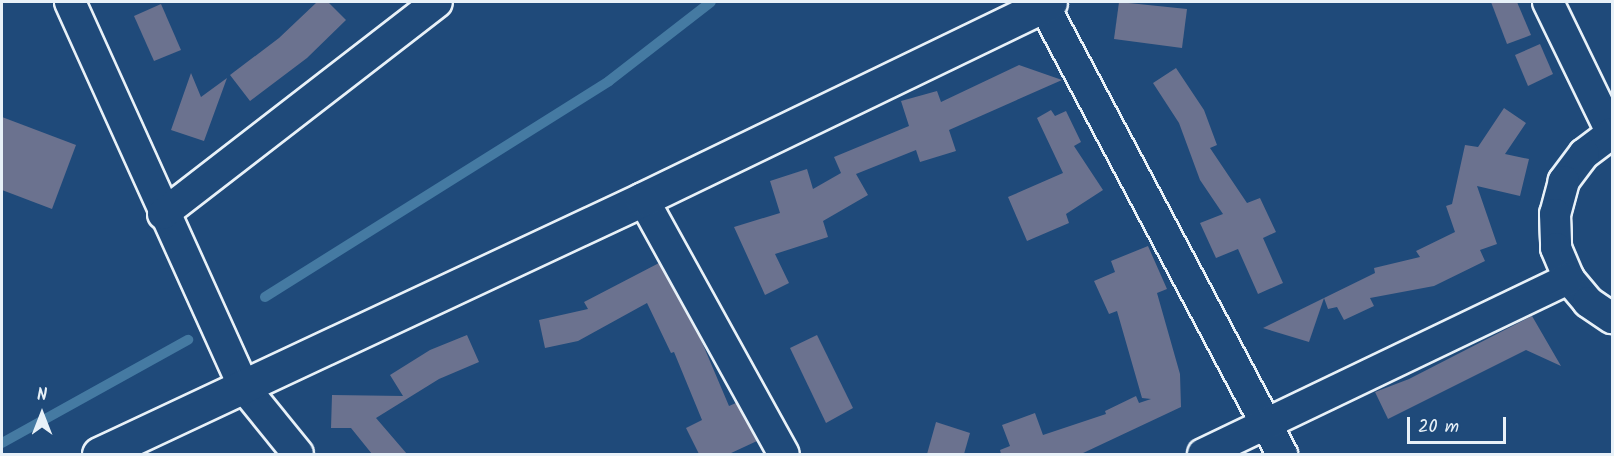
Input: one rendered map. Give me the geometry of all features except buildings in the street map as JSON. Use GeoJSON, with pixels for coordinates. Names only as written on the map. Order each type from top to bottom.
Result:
{"type":"FeatureCollection","features":[{"type":"Feature","properties":{"kind":"street"},"geometry":{"type":"LineString","coordinates":[[70,2],[163,214],[243,386],[298,454]]}},
{"type":"Feature","properties":{"kind":"street"},"geometry":{"type":"LineString","coordinates":[[163,214],[438,2]]}},
{"type":"Feature","properties":{"kind":"street"},"geometry":{"type":"LineString","coordinates":[[1548,2],[1612,134],[1584,154],[1564,181],[1555,214],[1556,237],[1569,279],[1588,302],[1612,318]]}},
{"type":"Feature","properties":{"kind":"street"},"geometry":{"type":"LineString","coordinates":[[99,454],[643,199],[1045,3],[1282,454]]}},
{"type":"Feature","properties":{"kind":"street"},"geometry":{"type":"LineString","coordinates":[[643,199],[784,454]]}},
{"type":"Feature","properties":{"kind":"street"},"geometry":{"type":"LineString","coordinates":[[1203,454],[1569,279]]}},
{"type":"Feature","properties":{"kind":"waterway"},"geometry":{"type":"LineString","coordinates":[[265,297],[609,81],[711,2]]}},
{"type":"Feature","properties":{"kind":"waterway"},"geometry":{"type":"LineString","coordinates":[[2,443],[188,340]]}}]}
